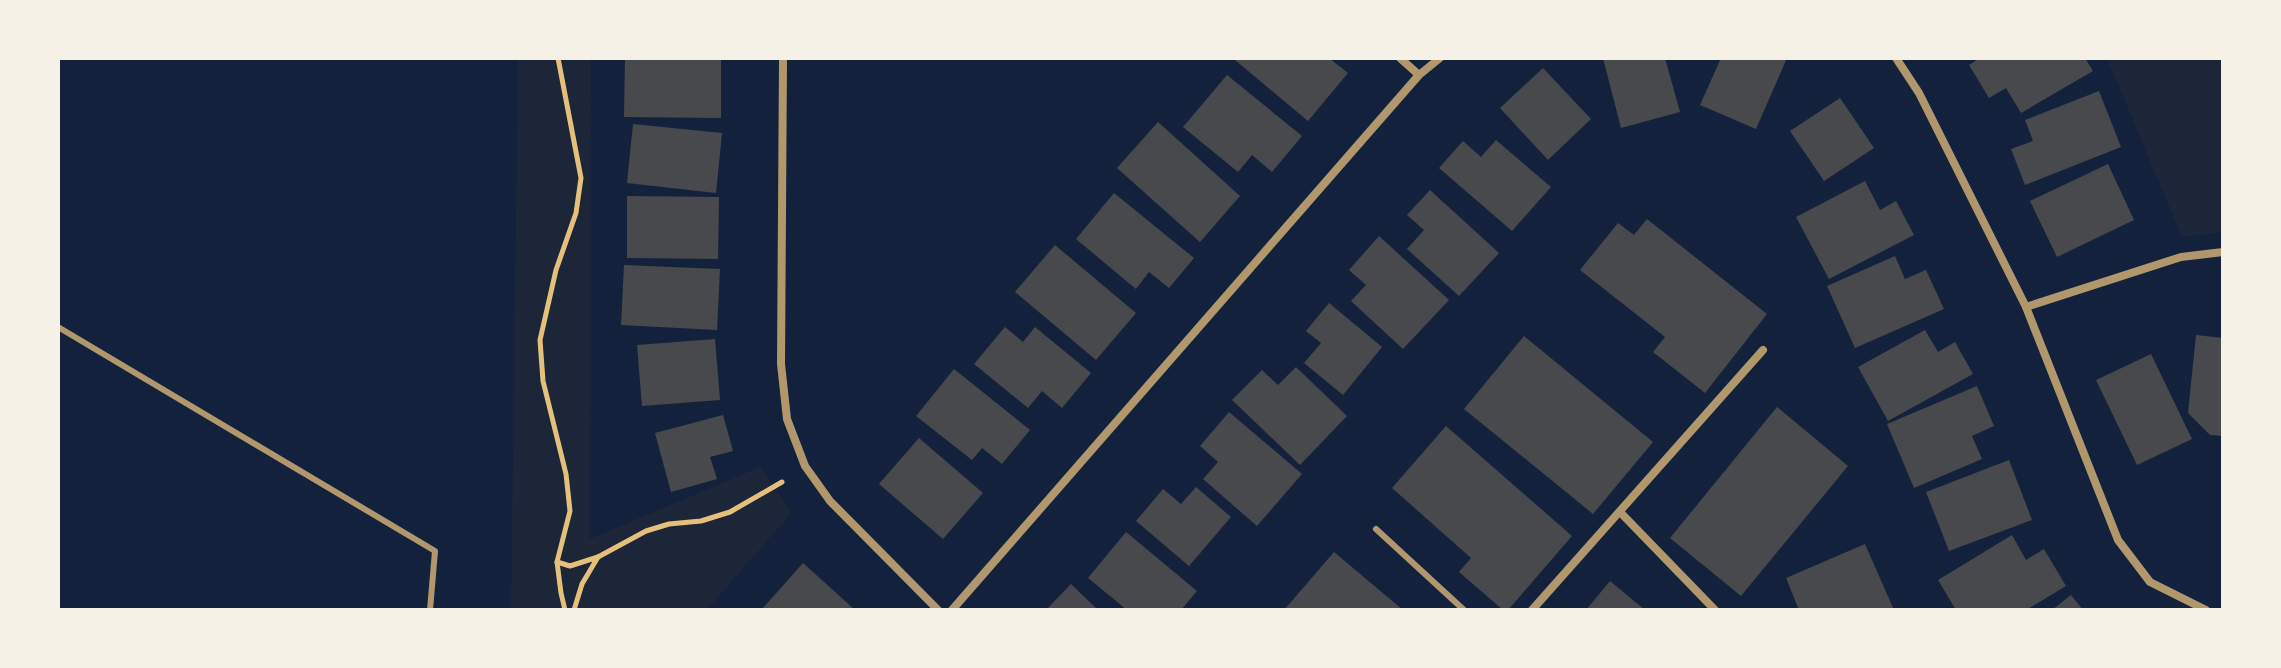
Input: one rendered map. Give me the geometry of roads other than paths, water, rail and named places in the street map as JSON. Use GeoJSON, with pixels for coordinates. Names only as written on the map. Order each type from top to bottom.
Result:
{"type":"FeatureCollection","features":[{"type":"Feature","properties":{"kind":"street"},"geometry":{"type":"LineString","coordinates":[[783,58],[781,364],[787,419],[805,466],[830,501],[938,610]]}},
{"type":"Feature","properties":{"kind":"street"},"geometry":{"type":"LineString","coordinates":[[1400,58],[1419,75]]}},
{"type":"Feature","properties":{"kind":"street"},"geometry":{"type":"LineString","coordinates":[[952,610],[1419,75],[1440,58]]}},
{"type":"Feature","properties":{"kind":"street"},"geometry":{"type":"LineString","coordinates":[[1896,58],[1919,93],[2026,307],[2118,540],[2150,582],[2206,610]]}},
{"type":"Feature","properties":{"kind":"street"},"geometry":{"type":"LineString","coordinates":[[2026,307],[2181,257],[2223,252]]}},
{"type":"Feature","properties":{"kind":"street"},"geometry":{"type":"LineString","coordinates":[[1532,610],[1763,350]]}},
{"type":"Feature","properties":{"kind":"street"},"geometry":{"type":"LineString","coordinates":[[1620,512],[1715,610]]}},
{"type":"Feature","properties":{"kind":"lane"},"geometry":{"type":"LineString","coordinates":[[58,327],[435,551],[430,610]]}},
{"type":"Feature","properties":{"kind":"lane"},"geometry":{"type":"LineString","coordinates":[[1376,529],[1464,610]]}}]}
